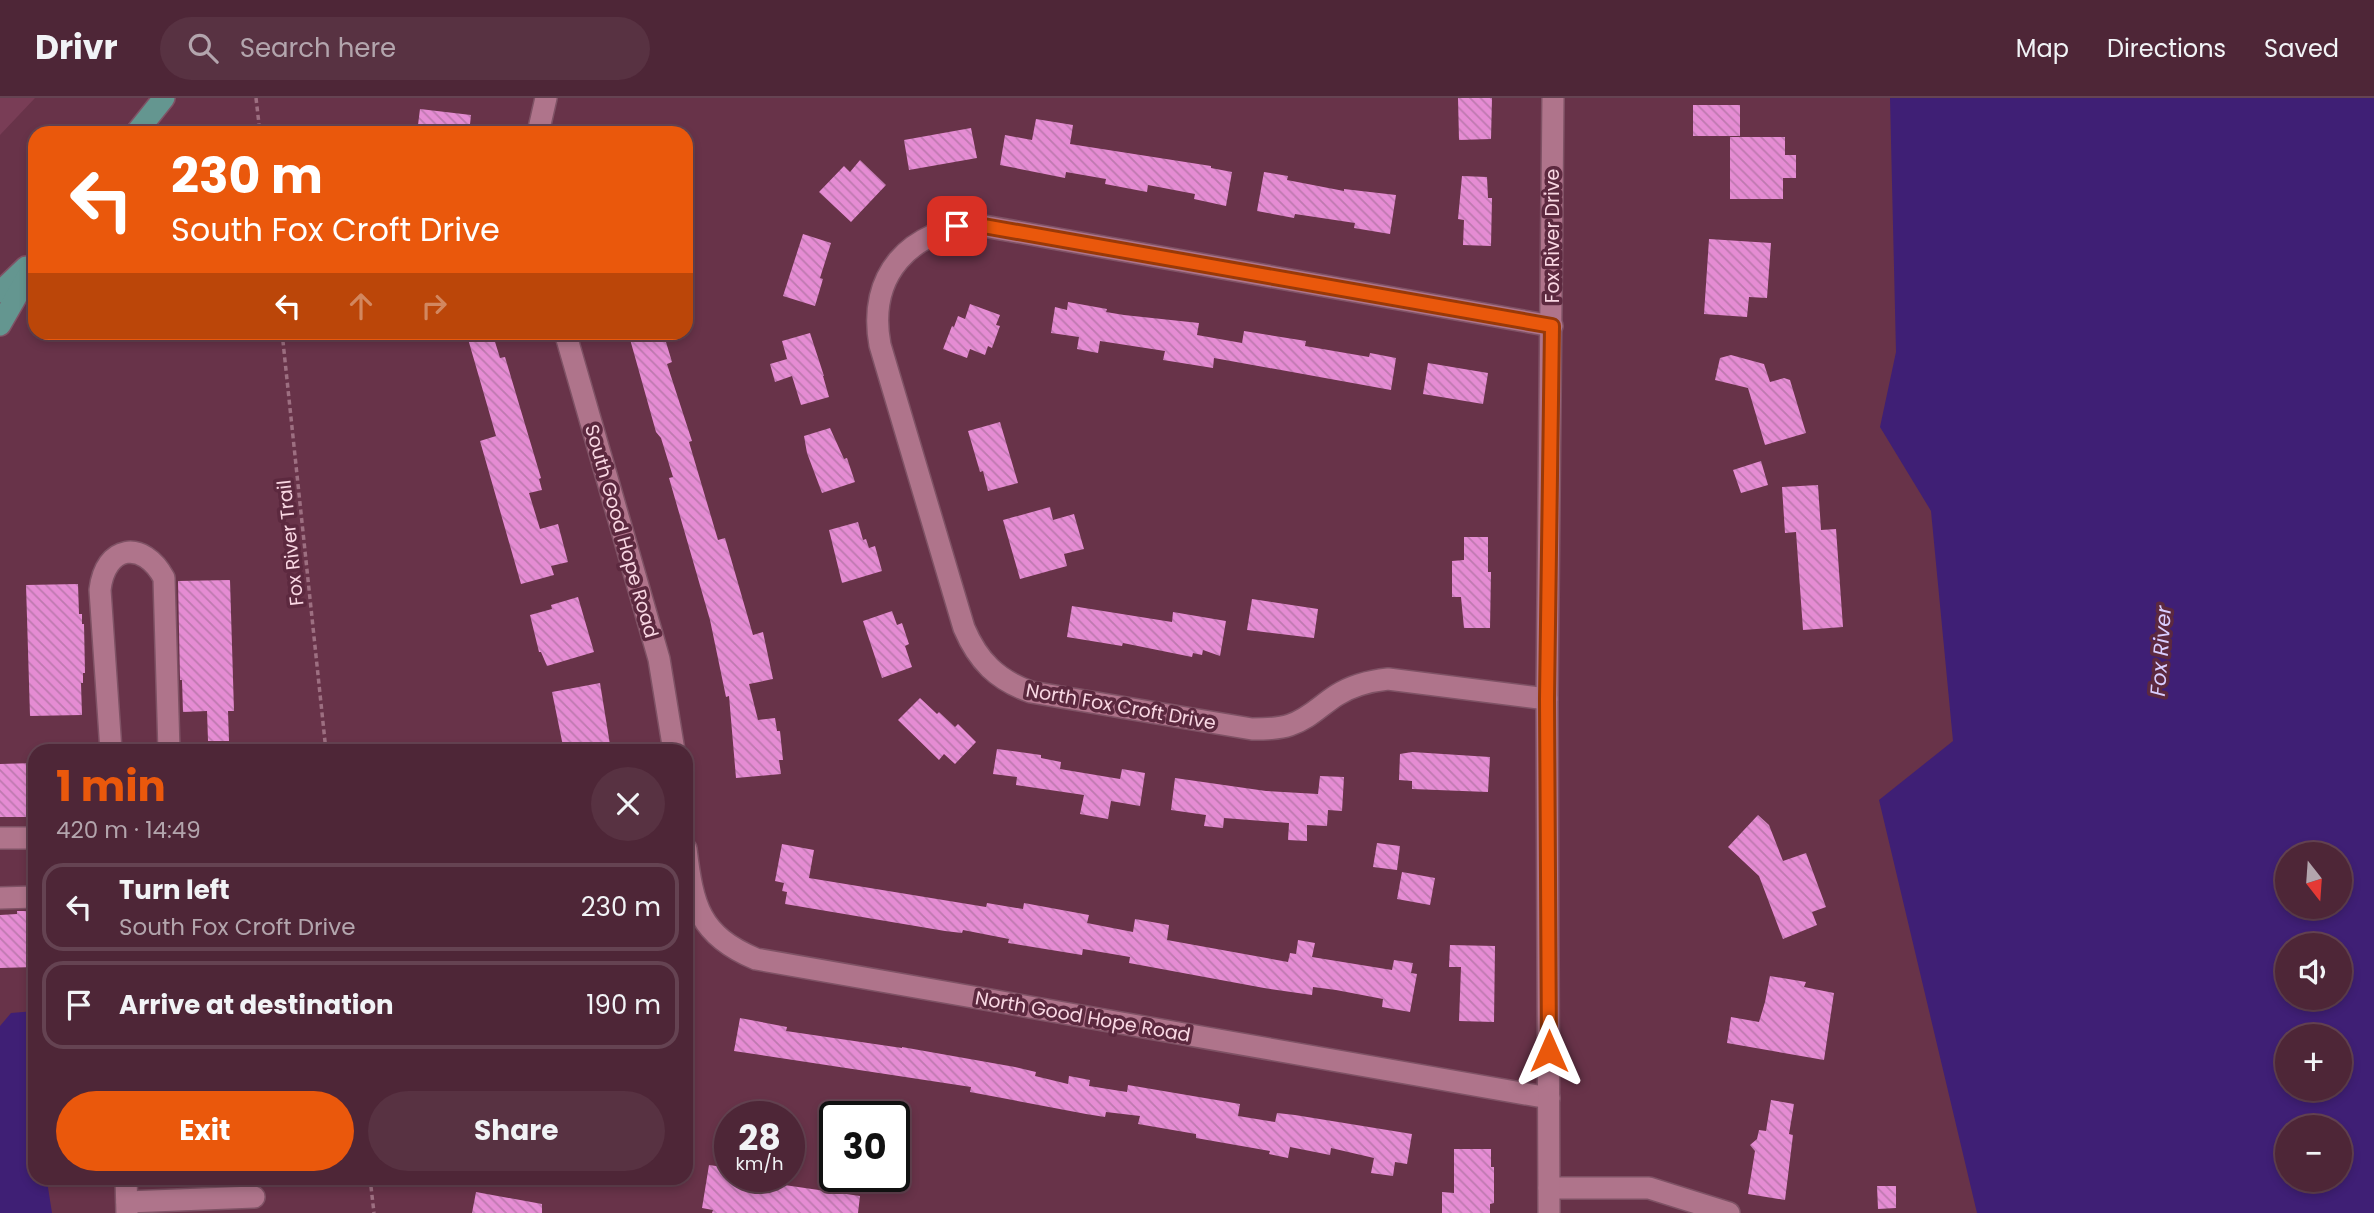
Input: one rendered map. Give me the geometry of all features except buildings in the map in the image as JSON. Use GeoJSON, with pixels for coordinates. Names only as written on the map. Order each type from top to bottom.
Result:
{"type":"FeatureCollection","features":[{"type":"Feature","properties":{"kind":"main road"},"geometry":{"type":"LineString","coordinates":[[142,126],[164,98]]}},
{"type":"Feature","properties":{"kind":"main road"},"geometry":{"type":"LineString","coordinates":[[0,292],[28,265]]}},
{"type":"Feature","properties":{"kind":"main road"},"geometry":{"type":"LineString","coordinates":[[0,325],[28,276]]}},
{"type":"Feature","properties":{"kind":"street"},"geometry":{"type":"LineString","coordinates":[[540,126],[546,98]]}},
{"type":"Feature","properties":{"kind":"street","name":"Fox River Drive"},"geometry":{"type":"LineString","coordinates":[[1549,1213],[1547,699],[1553,98]]}},
{"type":"Feature","properties":{"kind":"street","name":"North Fox Croft Drive"},"geometry":{"type":"LineString","coordinates":[[1547,699],[1388,679],[1368,681],[1335,696],[1312,715],[1291,724],[1273,729],[1252,729],[1031,692],[1015,686],[985,665],[971,646],[964,628],[878,333],[880,299],[884,284],[894,266],[910,248],[944,229],[978,225],[1552,326]]}},
{"type":"Feature","properties":{"kind":"street","name":"South Good Hope Road"},"geometry":{"type":"LineString","coordinates":[[567,340],[659,659],[673,741]]}},
{"type":"Feature","properties":{"kind":"street"},"geometry":{"type":"LineString","coordinates":[[111,744],[100,590],[102,573],[119,554],[134,552],[148,557],[164,578],[169,744]]}},
{"type":"Feature","properties":{"kind":"street"},"geometry":{"type":"LineString","coordinates":[[0,838],[28,838]]}},
{"type":"Feature","properties":{"kind":"street"},"geometry":{"type":"LineString","coordinates":[[0,898],[28,897]]}},
{"type":"Feature","properties":{"kind":"street","name":"North Good Hope Road"},"geometry":{"type":"LineString","coordinates":[[694,921],[737,951],[756,959],[1549,1098]]}},
{"type":"Feature","properties":{"kind":"street"},"geometry":{"type":"LineString","coordinates":[[126,1185],[127,1207],[254,1197]]}},
{"type":"Feature","properties":{"kind":"street"},"geometry":{"type":"LineString","coordinates":[[1549,1188],[1649,1188],[1729,1213]]}},
{"type":"Feature","properties":{"kind":"path"},"geometry":{"type":"LineString","coordinates":[[256,98],[259,126]]}},
{"type":"Feature","properties":{"kind":"path","name":"Fox River Trail"},"geometry":{"type":"LineString","coordinates":[[283,340],[325,744]]}},
{"type":"Feature","properties":{"kind":"path"},"geometry":{"type":"LineString","coordinates":[[371,1185],[374,1213]]}},
{"type":"Feature","properties":{"kind":"shaded area"},"geometry":{"type":"Polygon","coordinates":[[[0,98],[35,98],[0,135],[0,98]]]}},
{"type":"Feature","properties":{"kind":"water","name":"Fox River"},"geometry":{"type":"Polygon","coordinates":[[[1890,98],[2374,98],[2374,1213],[1977,1213],[1879,800],[1953,741],[1931,511],[1880,427],[1896,352],[1890,98]]]}},
{"type":"Feature","properties":{"kind":"water"},"geometry":{"type":"Polygon","coordinates":[[[28,1012],[28,1185],[48,1185],[52,1213],[0,1213],[0,1026],[11,1013],[28,1012]]]}},
{"type":"Feature","properties":{"kind":"route"},"geometry":{"type":"LineString","coordinates":[[957,226],[978,225],[1552,326],[1547,699],[1549,1051]]}}]}
